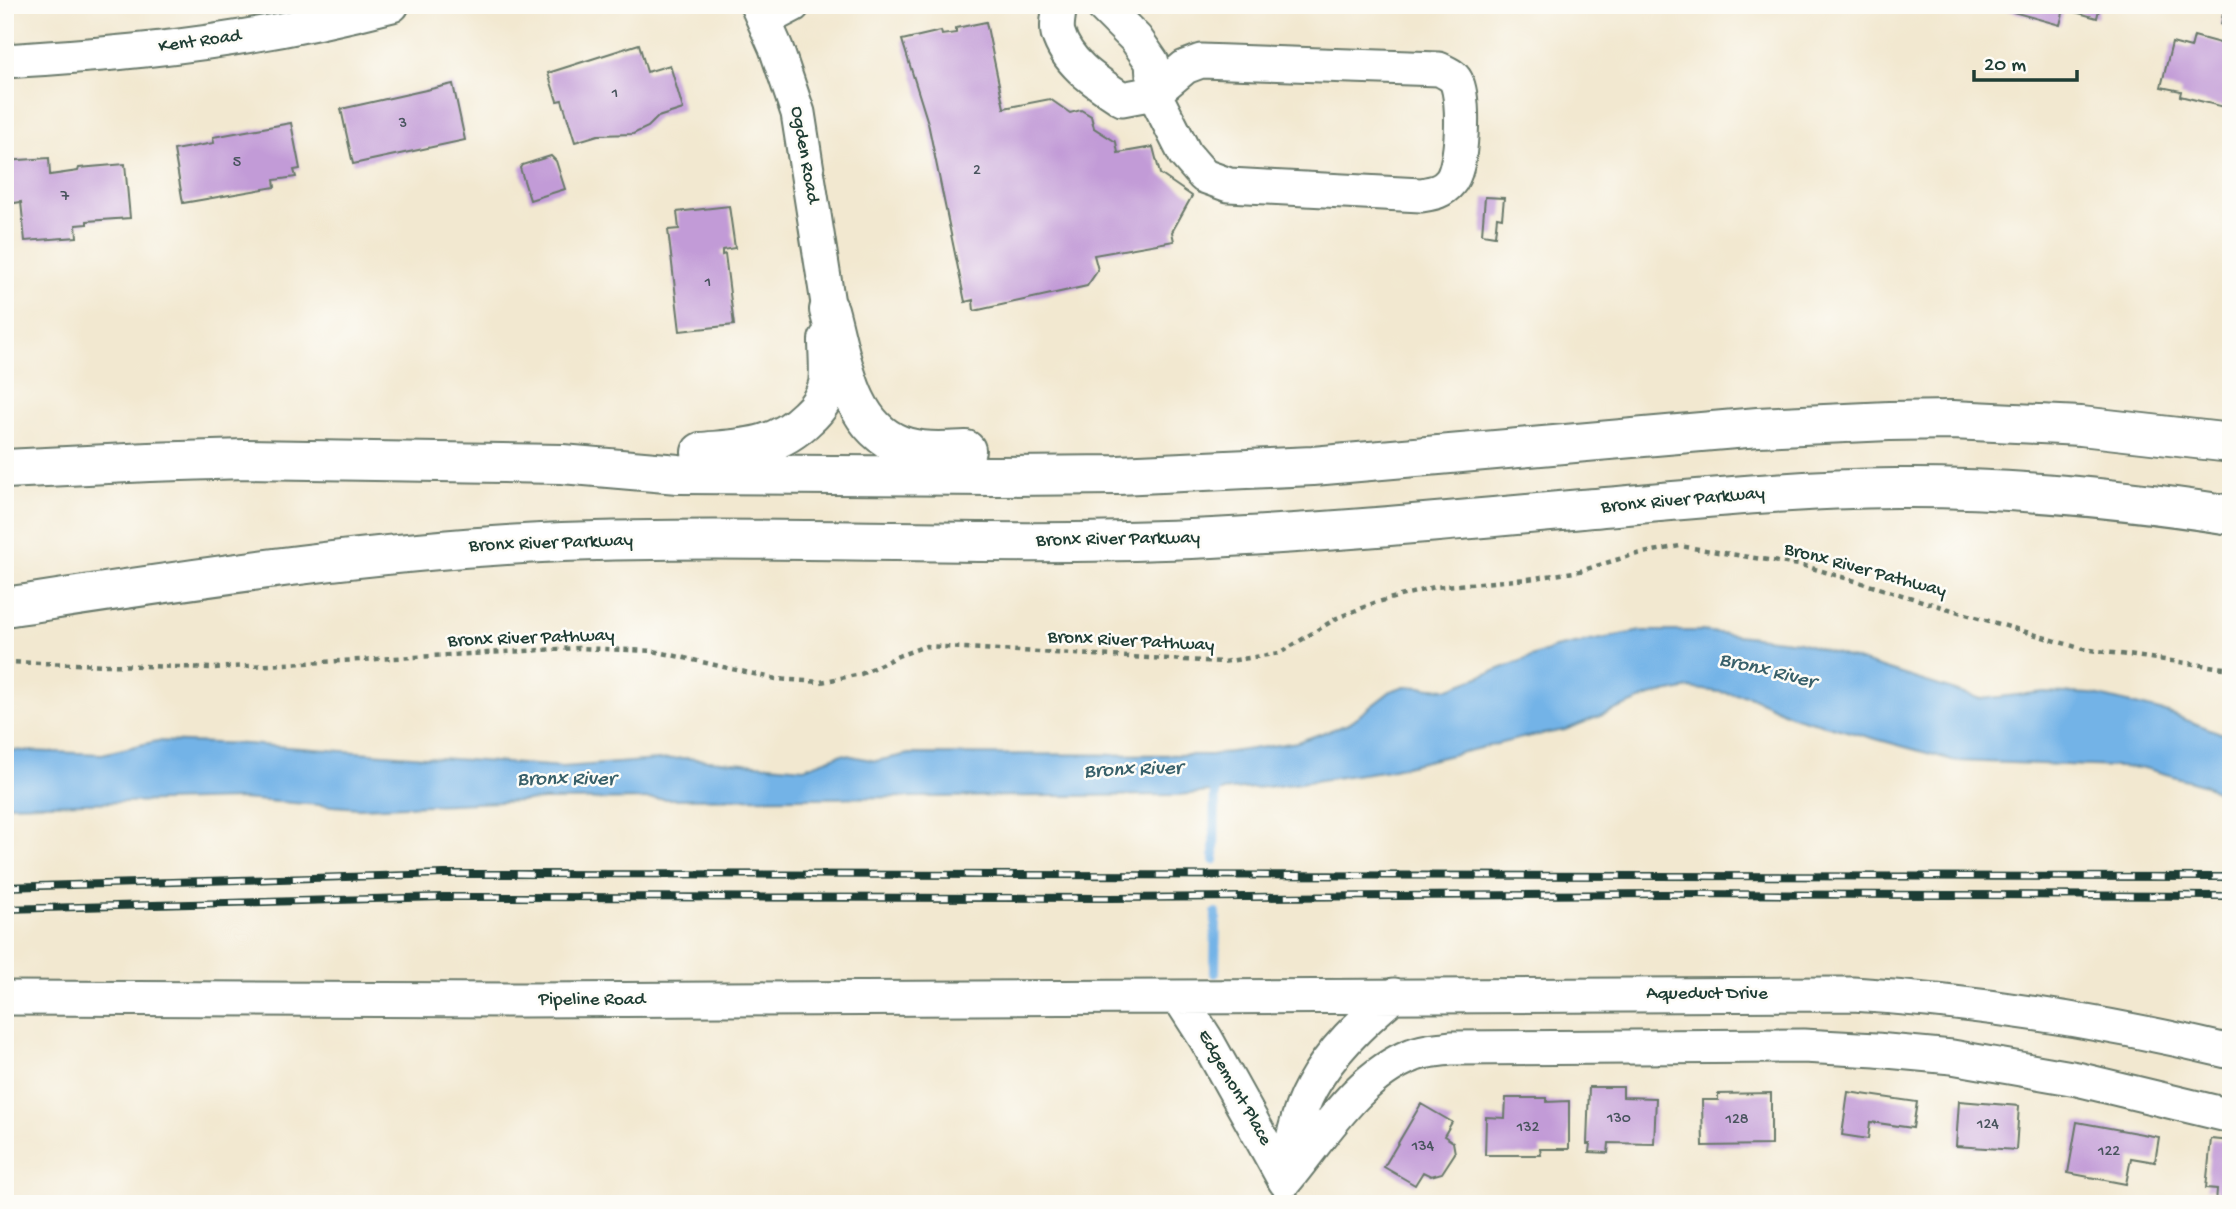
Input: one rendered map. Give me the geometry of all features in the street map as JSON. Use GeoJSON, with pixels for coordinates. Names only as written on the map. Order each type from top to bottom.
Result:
{"type":"FeatureCollection","features":[{"type":"Feature","properties":{"kind":"highway"},"geometry":{"type":"LineString","coordinates":[[562,464],[755,447],[788,435],[814,412],[828,384],[829,310]]}},
{"type":"Feature","properties":{"kind":"highway"},"geometry":{"type":"LineString","coordinates":[[829,310],[853,395],[861,411],[884,437],[901,445],[933,451],[1065,450],[1250,470]]}},
{"type":"Feature","properties":{"kind":"highway"},"geometry":{"type":"LineString","coordinates":[[5,470],[245,460],[562,464],[678,474],[1061,476],[1250,470],[1758,427],[1952,420],[2081,426],[2231,443]]}},
{"type":"Feature","properties":{"kind":"highway","name":"Bronx River Parkway"},"geometry":{"type":"LineString","coordinates":[[5,607],[237,571],[425,550],[614,540],[1057,543],[1189,539],[1376,528],[1835,489],[1900,488],[2088,496],[2231,515]]}},
{"type":"Feature","properties":{"kind":"street","name":"Kent Road"},"geometry":{"type":"LineString","coordinates":[[5,61],[145,50],[211,41],[329,21],[392,5]]}},
{"type":"Feature","properties":{"kind":"street"},"geometry":{"type":"LineString","coordinates":[[1060,5],[1057,31],[1072,61],[1122,99],[1154,93],[1185,67],[1201,61],[1439,69],[1454,77],[1461,93],[1459,162],[1452,180],[1441,191],[1421,195],[1229,185],[1205,176],[1185,154],[1154,93],[1152,62],[1136,39],[1102,5]]}},
{"type":"Feature","properties":{"kind":"street","name":"Ogden Road"},"geometry":{"type":"LineString","coordinates":[[771,10],[798,113],[829,310]]}},
{"type":"Feature","properties":{"kind":"street","name":"Aqueduct Drive"},"geometry":{"type":"LineString","coordinates":[[1179,997],[1804,993],[1912,998],[2012,1009],[2125,1027],[2231,1052]]}},
{"type":"Feature","properties":{"kind":"street","name":"Edgemont Place"},"geometry":{"type":"LineString","coordinates":[[1286,1192],[1292,1143],[1310,1089],[1346,1039],[1394,995]]}},
{"type":"Feature","properties":{"kind":"street","name":"Edgemont Place"},"geometry":{"type":"LineString","coordinates":[[1179,997],[1206,1039],[1286,1192]]}},
{"type":"Feature","properties":{"kind":"street","name":"Pipeline Road"},"geometry":{"type":"LineString","coordinates":[[5,998],[455,1000],[1179,997]]}},
{"type":"Feature","properties":{"kind":"street"},"geometry":{"type":"LineString","coordinates":[[1286,1192],[1357,1092],[1395,1063],[1414,1054],[1451,1048],[1803,1046],[1876,1050],[1952,1057],[2065,1076],[2231,1116]]}},
{"type":"Feature","properties":{"kind":"path","name":"Bronx River Pathway"},"geometry":{"type":"LineString","coordinates":[[5,662],[213,668],[578,648],[653,651],[776,679],[821,682],[861,674],[926,646],[1223,662],[1280,653],[1337,618],[1374,603],[1422,590],[1580,571],[1632,555],[1680,546],[1805,566],[2083,649],[2231,669]]}},
{"type":"Feature","properties":{"kind":"water","name":"Bronx River"},"geometry":{"type":"Polygon","coordinates":[[[1641,631],[1701,631],[1799,642],[1981,699],[2044,692],[2091,694],[2168,713],[2231,737],[2231,800],[2205,785],[2144,768],[1956,761],[1792,716],[1749,696],[1689,688],[1650,696],[1565,730],[1389,770],[1286,785],[1178,795],[544,800],[359,808],[240,799],[5,805],[5,750],[102,754],[157,741],[246,744],[563,767],[685,758],[804,768],[842,754],[876,761],[909,754],[1211,755],[1297,742],[1348,724],[1391,691],[1405,686],[1447,689],[1555,648],[1641,631]]]}},
{"type":"Feature","properties":{"kind":"building"},"geometry":{"type":"Polygon","coordinates":[[[1988,5],[2100,5],[2097,18],[2064,9],[2060,25],[1988,5]]]}},
{"type":"Feature","properties":{"kind":"building"},"geometry":{"type":"Polygon","coordinates":[[[2224,9],[2231,10],[2231,27],[2221,25],[2224,9]]]}},
{"type":"Feature","properties":{"kind":"building"},"geometry":{"type":"Polygon","coordinates":[[[986,22],[1004,108],[1050,99],[1070,113],[1081,110],[1091,116],[1094,128],[1116,142],[1118,153],[1153,147],[1160,174],[1192,196],[1172,232],[1174,241],[1094,255],[1098,270],[1087,286],[974,311],[973,300],[965,302],[928,123],[902,40],[941,31],[942,35],[956,33],[956,28],[986,22]]]}},
{"type":"Feature","properties":{"kind":"building"},"geometry":{"type":"Polygon","coordinates":[[[2194,36],[2231,46],[2231,80],[2224,107],[2180,96],[2181,91],[2161,87],[2172,43],[2191,48],[2194,36]]]}},
{"type":"Feature","properties":{"kind":"building"},"geometry":{"type":"Polygon","coordinates":[[[639,44],[647,72],[670,65],[683,109],[658,117],[648,127],[633,134],[598,135],[575,142],[562,100],[557,101],[548,73],[639,44]]]}},
{"type":"Feature","properties":{"kind":"building"},"geometry":{"type":"Polygon","coordinates":[[[453,84],[465,140],[353,164],[341,109],[453,84]]]}},
{"type":"Feature","properties":{"kind":"building"},"geometry":{"type":"Polygon","coordinates":[[[291,123],[300,169],[294,170],[296,177],[274,180],[275,187],[183,203],[174,150],[214,143],[213,137],[291,123]]]}},
{"type":"Feature","properties":{"kind":"building"},"geometry":{"type":"Polygon","coordinates":[[[551,156],[556,161],[565,189],[530,200],[520,168],[551,156]]]}},
{"type":"Feature","properties":{"kind":"building"},"geometry":{"type":"Polygon","coordinates":[[[49,158],[50,175],[78,171],[79,168],[125,164],[130,218],[87,221],[87,224],[76,225],[77,237],[25,241],[21,202],[8,204],[5,161],[49,158]]]}},
{"type":"Feature","properties":{"kind":"building"},"geometry":{"type":"Polygon","coordinates":[[[1485,197],[1504,198],[1502,218],[1497,217],[1495,236],[1482,234],[1485,197]]]}},
{"type":"Feature","properties":{"kind":"building"},"geometry":{"type":"Polygon","coordinates":[[[729,206],[735,248],[722,250],[722,255],[725,254],[734,325],[680,331],[668,230],[679,229],[677,212],[729,206]]]}},
{"type":"Feature","properties":{"kind":"building"},"geometry":{"type":"Polygon","coordinates":[[[1589,1087],[1623,1087],[1623,1097],[1656,1098],[1654,1144],[1609,1143],[1608,1153],[1589,1152],[1589,1087]]]}},
{"type":"Feature","properties":{"kind":"building"},"geometry":{"type":"Polygon","coordinates":[[[1848,1092],[1917,1102],[1913,1128],[1870,1122],[1868,1139],[1842,1135],[1848,1092]]]}},
{"type":"Feature","properties":{"kind":"building"},"geometry":{"type":"Polygon","coordinates":[[[1771,1093],[1771,1145],[1703,1146],[1702,1100],[1718,1100],[1718,1094],[1771,1093]]]}},
{"type":"Feature","properties":{"kind":"building"},"geometry":{"type":"Polygon","coordinates":[[[1506,1098],[1569,1101],[1569,1149],[1540,1149],[1541,1155],[1485,1155],[1486,1117],[1505,1118],[1506,1098]]]}},
{"type":"Feature","properties":{"kind":"building"},"geometry":{"type":"Polygon","coordinates":[[[1959,1101],[2019,1106],[2016,1150],[1956,1146],[1959,1101]]]}},
{"type":"Feature","properties":{"kind":"building"},"geometry":{"type":"Polygon","coordinates":[[[1421,1104],[1452,1122],[1444,1136],[1453,1142],[1455,1153],[1442,1173],[1431,1176],[1423,1172],[1415,1185],[1384,1167],[1421,1104]]]}},
{"type":"Feature","properties":{"kind":"building"},"geometry":{"type":"Polygon","coordinates":[[[2077,1122],[2159,1137],[2155,1162],[2131,1158],[2126,1184],[2068,1173],[2077,1122]]]}},
{"type":"Feature","properties":{"kind":"building"},"geometry":{"type":"Polygon","coordinates":[[[2211,1139],[2231,1141],[2231,1204],[2216,1204],[2217,1189],[2206,1188],[2211,1139]]]}},
{"type":"Feature","properties":{"kind":"waterway"},"geometry":{"type":"LineString","coordinates":[[1214,860],[1215,779]]}},
{"type":"Feature","properties":{"kind":"waterway"},"geometry":{"type":"LineString","coordinates":[[1215,973],[1216,913]]}},
{"type":"Feature","properties":{"kind":"railway"},"geometry":{"type":"LineString","coordinates":[[5,887],[445,874],[2231,877]]}},
{"type":"Feature","properties":{"kind":"railway"},"geometry":{"type":"LineString","coordinates":[[5,909],[443,897],[1109,898],[1663,894],[2231,896]]}}]}
